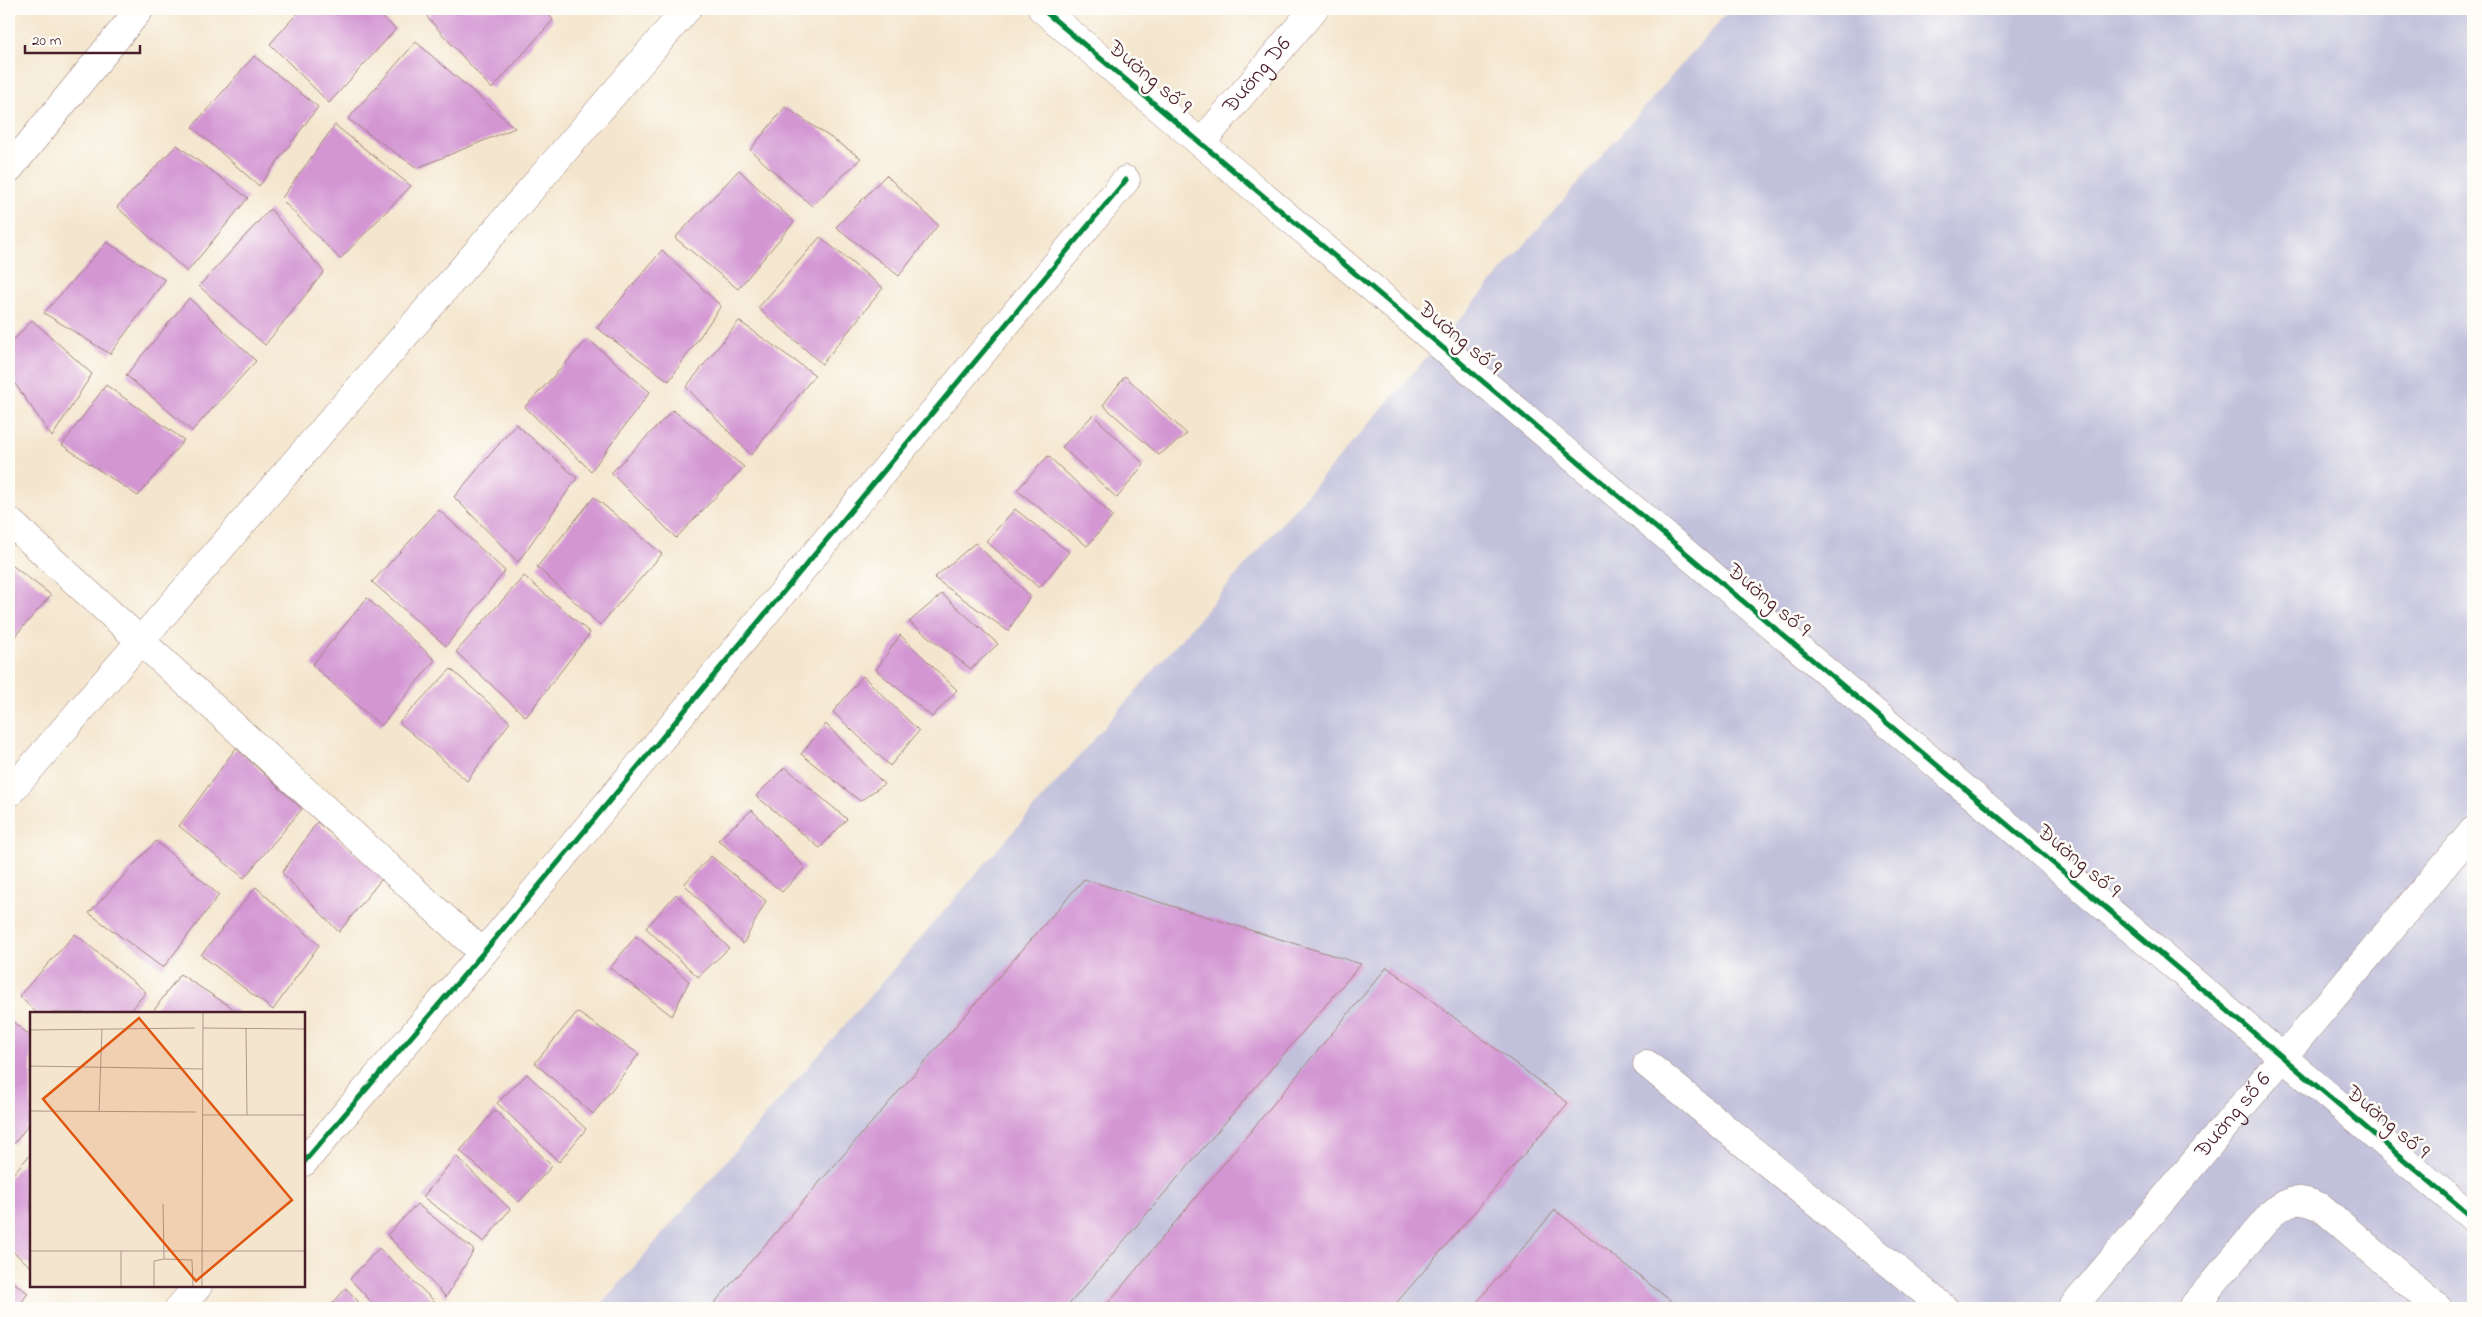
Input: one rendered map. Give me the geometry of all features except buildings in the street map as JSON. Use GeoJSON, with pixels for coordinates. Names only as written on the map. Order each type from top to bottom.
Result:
{"type":"FeatureCollection","features":[{"type":"Feature","properties":{"kind":"street"},"geometry":{"type":"LineString","coordinates":[[9,169],[140,9]]}},
{"type":"Feature","properties":{"kind":"street"},"geometry":{"type":"LineString","coordinates":[[9,793],[687,9]]}},
{"type":"Feature","properties":{"kind":"street","name":"Đường số 9"},"geometry":{"type":"LineString","coordinates":[[1042,9],[2473,1218]]}},
{"type":"Feature","properties":{"kind":"street","name":"Đường D6"},"geometry":{"type":"LineString","coordinates":[[1200,143],[1314,9]]}},
{"type":"Feature","properties":{"kind":"street"},"geometry":{"type":"LineString","coordinates":[[305,1161],[483,953],[1126,180]]}},
{"type":"Feature","properties":{"kind":"street"},"geometry":{"type":"LineString","coordinates":[[9,521],[483,953]]}},
{"type":"Feature","properties":{"kind":"street","name":"Đường số 6"},"geometry":{"type":"LineString","coordinates":[[2072,1308],[2473,831]]}},
{"type":"Feature","properties":{"kind":"street"},"geometry":{"type":"LineString","coordinates":[[1647,1064],[1944,1308]]}},
{"type":"Feature","properties":{"kind":"street"},"geometry":{"type":"LineString","coordinates":[[2192,1308],[2274,1211],[2291,1200],[2305,1201],[2321,1207],[2438,1308]]}},
{"type":"Feature","properties":{"kind":"street"},"geometry":{"type":"LineString","coordinates":[[179,1308],[197,1287]]}},
{"type":"Feature","properties":{"kind":"shaded area"},"geometry":{"type":"Polygon","coordinates":[[[1730,9],[2473,9],[2473,1308],[598,1308],[1730,9]]]}},
{"type":"Feature","properties":{"kind":"cycle path"},"geometry":{"type":"LineString","coordinates":[[1042,9],[2473,1218]]}},
{"type":"Feature","properties":{"kind":"cycle path"},"geometry":{"type":"LineString","coordinates":[[305,1161],[483,953],[1126,180]]}}]}
